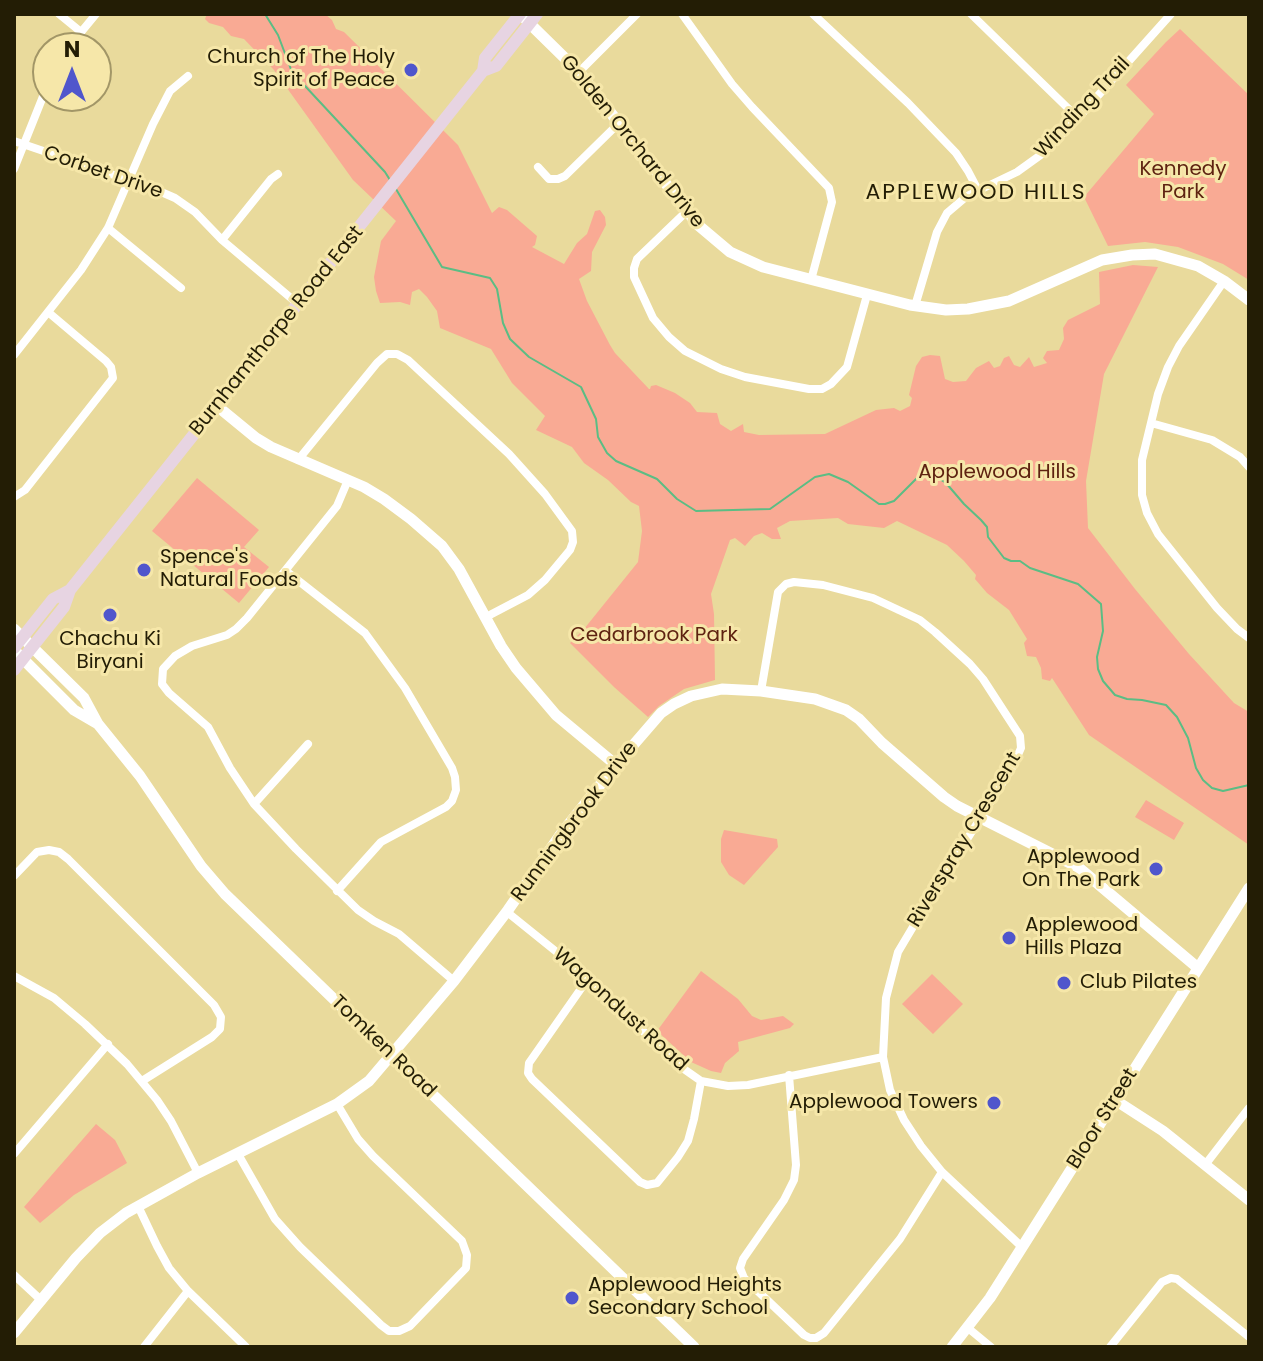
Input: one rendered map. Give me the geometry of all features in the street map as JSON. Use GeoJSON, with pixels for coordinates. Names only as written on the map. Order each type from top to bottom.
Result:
{"type":"FeatureCollection","features":[{"type":"Feature","properties":{"kind":"main road","name":"Burnhamthorpe Road East"},"geometry":{"type":"LineString","coordinates":[[18,645],[33,647],[64,607],[70,590],[483,71],[496,66],[525,16]]}},
{"type":"Feature","properties":{"kind":"main road","name":"Burnhamthorpe Road East"},"geometry":{"type":"LineString","coordinates":[[14,670],[18,645],[53,599],[70,590]]}},
{"type":"Feature","properties":{"kind":"street"},"geometry":{"type":"LineString","coordinates":[[59,14],[81,32],[96,14]]}},
{"type":"Feature","properties":{"kind":"street"},"geometry":{"type":"LineString","coordinates":[[579,72],[637,14]]}},
{"type":"Feature","properties":{"kind":"street"},"geometry":{"type":"LineString","coordinates":[[682,14],[732,84],[829,188],[832,202],[811,280]]}},
{"type":"Feature","properties":{"kind":"street"},"geometry":{"type":"LineString","coordinates":[[813,14],[956,153],[978,190]]}},
{"type":"Feature","properties":{"kind":"street"},"geometry":{"type":"LineString","coordinates":[[971,14],[1078,118]]}},
{"type":"Feature","properties":{"kind":"street","name":"Winding Trail"},"geometry":{"type":"LineString","coordinates":[[915,306],[941,221],[956,204],[1017,172],[1054,144],[1169,14]]}},
{"type":"Feature","properties":{"kind":"street","name":"Golden Orchard Drive"},"geometry":{"type":"LineString","coordinates":[[525,16],[579,72],[698,225],[730,252],[763,267],[867,295],[946,310],[997,304],[1020,297],[1087,265],[1116,257],[1155,254],[1198,266],[1249,300]]}},
{"type":"Feature","properties":{"kind":"street"},"geometry":{"type":"LineString","coordinates":[[14,355],[81,270],[108,228],[170,91],[188,76]]}},
{"type":"Feature","properties":{"kind":"street"},"geometry":{"type":"LineString","coordinates":[[14,169],[37,112]]}},
{"type":"Feature","properties":{"kind":"street"},"geometry":{"type":"LineString","coordinates":[[538,167],[549,179],[565,176],[619,123]]}},
{"type":"Feature","properties":{"kind":"street","name":"Corbet Drive"},"geometry":{"type":"LineString","coordinates":[[14,141],[175,198],[195,212],[222,240],[298,304]]}},
{"type":"Feature","properties":{"kind":"street"},"geometry":{"type":"LineString","coordinates":[[222,240],[278,174]]}},
{"type":"Feature","properties":{"kind":"street"},"geometry":{"type":"LineString","coordinates":[[686,212],[637,259],[634,277],[653,318],[669,337],[685,351],[721,369],[745,377],[822,389],[847,367],[867,295]]}},
{"type":"Feature","properties":{"kind":"street"},"geometry":{"type":"LineString","coordinates":[[108,228],[181,288]]}},
{"type":"Feature","properties":{"kind":"street"},"geometry":{"type":"LineString","coordinates":[[1224,281],[1168,367],[1142,460],[1142,495],[1158,534],[1217,608],[1249,638]]}},
{"type":"Feature","properties":{"kind":"street"},"geometry":{"type":"LineString","coordinates":[[14,497],[25,490],[113,378],[106,361],[48,312]]}},
{"type":"Feature","properties":{"kind":"street"},"geometry":{"type":"LineString","coordinates":[[298,460],[377,363],[387,354],[397,354],[408,360],[509,454],[545,494],[572,531],[570,550],[545,580],[528,595],[486,617]]}},
{"type":"Feature","properties":{"kind":"street"},"geometry":{"type":"LineString","coordinates":[[217,406],[256,438],[384,499],[442,546],[459,569],[501,646],[538,695],[575,732],[616,765]]}},
{"type":"Feature","properties":{"kind":"street"},"geometry":{"type":"LineString","coordinates":[[1151,423],[1212,440],[1240,457],[1249,467]]}},
{"type":"Feature","properties":{"kind":"street"},"geometry":{"type":"LineString","coordinates":[[348,480],[337,506],[236,629],[175,656],[162,673],[161,681],[164,688],[208,727],[230,768],[272,825],[337,891],[374,921],[399,934],[454,981]]}},
{"type":"Feature","properties":{"kind":"street"},"geometry":{"type":"LineString","coordinates":[[286,571],[365,633],[405,688],[455,777],[456,790],[446,807],[381,842],[337,891]]}},
{"type":"Feature","properties":{"kind":"street","name":"Riverspray Crescent"},"geometry":{"type":"LineString","coordinates":[[761,691],[776,598],[781,588],[794,582],[823,585],[873,598],[920,620],[970,664],[1020,736],[1019,755],[898,952],[886,998],[883,1057],[890,1090],[921,1146],[942,1172],[1022,1247]]}},
{"type":"Feature","properties":{"kind":"street","name":"Tomken Road"},"geometry":{"type":"LineString","coordinates":[[18,645],[74,710],[98,724]]}},
{"type":"Feature","properties":{"kind":"street","name":"Tomken Road"},"geometry":{"type":"LineString","coordinates":[[33,647],[84,698],[98,724],[140,776],[201,866],[225,894],[694,1347]]}},
{"type":"Feature","properties":{"kind":"street","name":"Runningbrook Drive"},"geometry":{"type":"LineString","coordinates":[[14,1333],[100,1233],[138,1206],[337,1104],[369,1081],[454,981],[561,834],[616,765],[661,713],[691,696],[722,689],[761,691],[815,699],[846,710],[944,797],[1078,867],[1198,968]]}},
{"type":"Feature","properties":{"kind":"street"},"geometry":{"type":"LineString","coordinates":[[254,804],[308,744]]}},
{"type":"Feature","properties":{"kind":"street"},"geometry":{"type":"LineString","coordinates":[[14,876],[37,852],[59,852],[214,1005],[221,1017],[220,1029],[142,1081]]}},
{"type":"Feature","properties":{"kind":"street","name":"Bloor Street"},"geometry":{"type":"LineString","coordinates":[[952,1347],[990,1298],[1249,888]]}},
{"type":"Feature","properties":{"kind":"street","name":"Wagondust Road"},"geometry":{"type":"LineString","coordinates":[[507,912],[574,966],[681,1067],[701,1081],[736,1086],[883,1057]]}},
{"type":"Feature","properties":{"kind":"street"},"geometry":{"type":"LineString","coordinates":[[14,976],[54,998],[108,1044],[142,1081],[171,1121],[198,1173]]}},
{"type":"Feature","properties":{"kind":"street"},"geometry":{"type":"LineString","coordinates":[[587,980],[529,1063],[528,1073],[640,1182],[647,1185],[657,1183],[688,1141],[701,1081]]}},
{"type":"Feature","properties":{"kind":"street"},"geometry":{"type":"LineString","coordinates":[[14,1154],[108,1044]]}},
{"type":"Feature","properties":{"kind":"street"},"geometry":{"type":"LineString","coordinates":[[789,1075],[796,1165],[794,1180],[740,1268],[744,1278],[804,1335],[816,1338],[824,1333],[900,1239],[942,1172]]}},
{"type":"Feature","properties":{"kind":"street"},"geometry":{"type":"LineString","coordinates":[[1115,1100],[1163,1131],[1249,1200]]}},
{"type":"Feature","properties":{"kind":"street"},"geometry":{"type":"LineString","coordinates":[[238,1154],[275,1219],[300,1247],[389,1331],[410,1326],[466,1268],[467,1255],[462,1241],[358,1139],[337,1104]]}},
{"type":"Feature","properties":{"kind":"street"},"geometry":{"type":"LineString","coordinates":[[1205,1165],[1249,1108]]}},
{"type":"Feature","properties":{"kind":"street"},"geometry":{"type":"LineString","coordinates":[[138,1206],[169,1268],[188,1291],[246,1347]]}},
{"type":"Feature","properties":{"kind":"street"},"geometry":{"type":"LineString","coordinates":[[14,1275],[42,1301]]}},
{"type":"Feature","properties":{"kind":"street"},"geometry":{"type":"LineString","coordinates":[[1110,1347],[1162,1282],[1171,1278],[1177,1279],[1249,1337]]}},
{"type":"Feature","properties":{"kind":"street"},"geometry":{"type":"LineString","coordinates":[[144,1347],[188,1291]]}},
{"type":"Feature","properties":{"kind":"street"},"geometry":{"type":"LineString","coordinates":[[968,1328],[991,1347]]}},
{"type":"Feature","properties":{"kind":"green space","name":"Applewood Hills"},"geometry":{"type":"Polygon","coordinates":[[[207,14],[325,14],[336,29],[344,32],[458,145],[492,213],[499,207],[507,210],[537,236],[532,247],[564,264],[577,243],[587,234],[595,211],[600,210],[606,225],[592,252],[591,271],[579,279],[610,345],[649,389],[656,385],[675,393],[697,412],[717,413],[720,424],[731,431],[743,424],[744,432],[759,435],[825,434],[876,410],[894,408],[900,411],[910,406],[912,398],[909,395],[916,366],[922,357],[930,355],[940,356],[945,379],[953,382],[966,381],[976,368],[989,361],[994,368],[1000,366],[1009,356],[1014,365],[1020,367],[1029,357],[1034,367],[1047,363],[1043,358],[1047,351],[1059,350],[1064,339],[1063,328],[1068,320],[1100,304],[1099,272],[1133,265],[1158,267],[1104,374],[1086,481],[1088,528],[1189,654],[1234,703],[1249,712],[1249,845],[1089,735],[1052,678],[1050,681],[1042,679],[1036,657],[1027,656],[1024,643],[1027,639],[1009,610],[987,593],[975,579],[976,575],[947,545],[897,521],[884,528],[848,524],[838,518],[790,521],[777,528],[781,539],[772,539],[762,533],[754,536],[745,546],[735,538],[730,540],[711,594],[715,680],[684,689],[648,717],[570,643],[638,562],[642,531],[639,506],[584,463],[572,447],[536,430],[545,416],[512,383],[491,349],[440,328],[437,311],[419,289],[412,292],[410,305],[380,303],[374,277],[381,241],[396,221],[353,180],[274,70],[244,39],[231,36],[223,27],[209,23],[205,19],[207,14]]]}},
{"type":"Feature","properties":{"kind":"green space","name":"Kennedy Park"},"geometry":{"type":"Polygon","coordinates":[[[1180,29],[1249,95],[1249,280],[1223,264],[1178,247],[1145,242],[1108,246],[1084,197],[1154,114],[1126,85],[1180,29]]]}},
{"type":"Feature","properties":{"kind":"green space"},"geometry":{"type":"Polygon","coordinates":[[[197,478],[259,530],[244,547],[269,567],[239,603],[152,531],[197,478]]]}},
{"type":"Feature","properties":{"kind":"green space"},"geometry":{"type":"Polygon","coordinates":[[[1146,800],[1184,823],[1174,840],[1135,817],[1146,800]]]}},
{"type":"Feature","properties":{"kind":"green space"},"geometry":{"type":"Polygon","coordinates":[[[724,830],[777,839],[778,847],[744,885],[729,875],[721,862],[724,830]]]}},
{"type":"Feature","properties":{"kind":"green space"},"geometry":{"type":"Polygon","coordinates":[[[701,971],[738,999],[752,1016],[761,1020],[783,1016],[794,1024],[790,1028],[738,1042],[739,1051],[725,1063],[721,1073],[691,1062],[657,1031],[701,971]]]}},
{"type":"Feature","properties":{"kind":"green space"},"geometry":{"type":"Polygon","coordinates":[[[932,974],[963,1004],[933,1034],[902,1004],[932,974]]]}},
{"type":"Feature","properties":{"kind":"green space"},"geometry":{"type":"Polygon","coordinates":[[[96,1124],[115,1140],[127,1163],[74,1195],[40,1223],[24,1207],[96,1124]]]}},
{"type":"Feature","properties":{"kind":"waterway"},"geometry":{"type":"LineString","coordinates":[[265,14],[278,35],[292,72],[390,180]]}},
{"type":"Feature","properties":{"kind":"waterway"},"geometry":{"type":"LineString","coordinates":[[396,189],[442,267],[490,278],[497,289],[503,323],[510,339],[529,357],[581,387],[596,419],[598,437],[616,461],[657,479],[677,499],[696,511],[770,509],[815,477],[829,474],[848,482],[879,504],[885,504],[894,501],[919,476],[935,476],[946,483],[987,527],[988,537],[1004,558],[1020,561],[1030,568],[1078,584],[1101,604],[1103,631],[1097,657],[1098,669],[1115,695],[1166,705],[1177,717],[1188,738],[1196,768],[1212,788],[1223,791],[1249,785]]}},
{"type":"Feature","properties":{"kind":"place","name":"Church of The Holy Spirit of Peace"},"geometry":{"type":"Point","coordinates":[411,70]}},
{"type":"Feature","properties":{"kind":"place","name":"Spence's Natural Foods"},"geometry":{"type":"Point","coordinates":[144,570]}},
{"type":"Feature","properties":{"kind":"place","name":"Chachu Ki Biryani"},"geometry":{"type":"Point","coordinates":[110,615]}},
{"type":"Feature","properties":{"kind":"place","name":"Applewood On The Park"},"geometry":{"type":"Point","coordinates":[1156,869]}},
{"type":"Feature","properties":{"kind":"place","name":"Applewood Hills Plaza"},"geometry":{"type":"Point","coordinates":[1009,938]}},
{"type":"Feature","properties":{"kind":"place","name":"Club Pilates"},"geometry":{"type":"Point","coordinates":[1064,983]}},
{"type":"Feature","properties":{"kind":"place","name":"Applewood Towers"},"geometry":{"type":"Point","coordinates":[994,1103]}},
{"type":"Feature","properties":{"kind":"place","name":"Applewood Heights Secondary School"},"geometry":{"type":"Point","coordinates":[572,1298]}},
{"type":"Feature","properties":{"kind":"district","name":"APPLEWOOD HILLS"},"geometry":{"type":"Point","coordinates":[976,193]}},
{"type":"Feature","properties":{"kind":"park label","name":"Cedarbrook Park"},"geometry":{"type":"Point","coordinates":[654,636]}}]}
